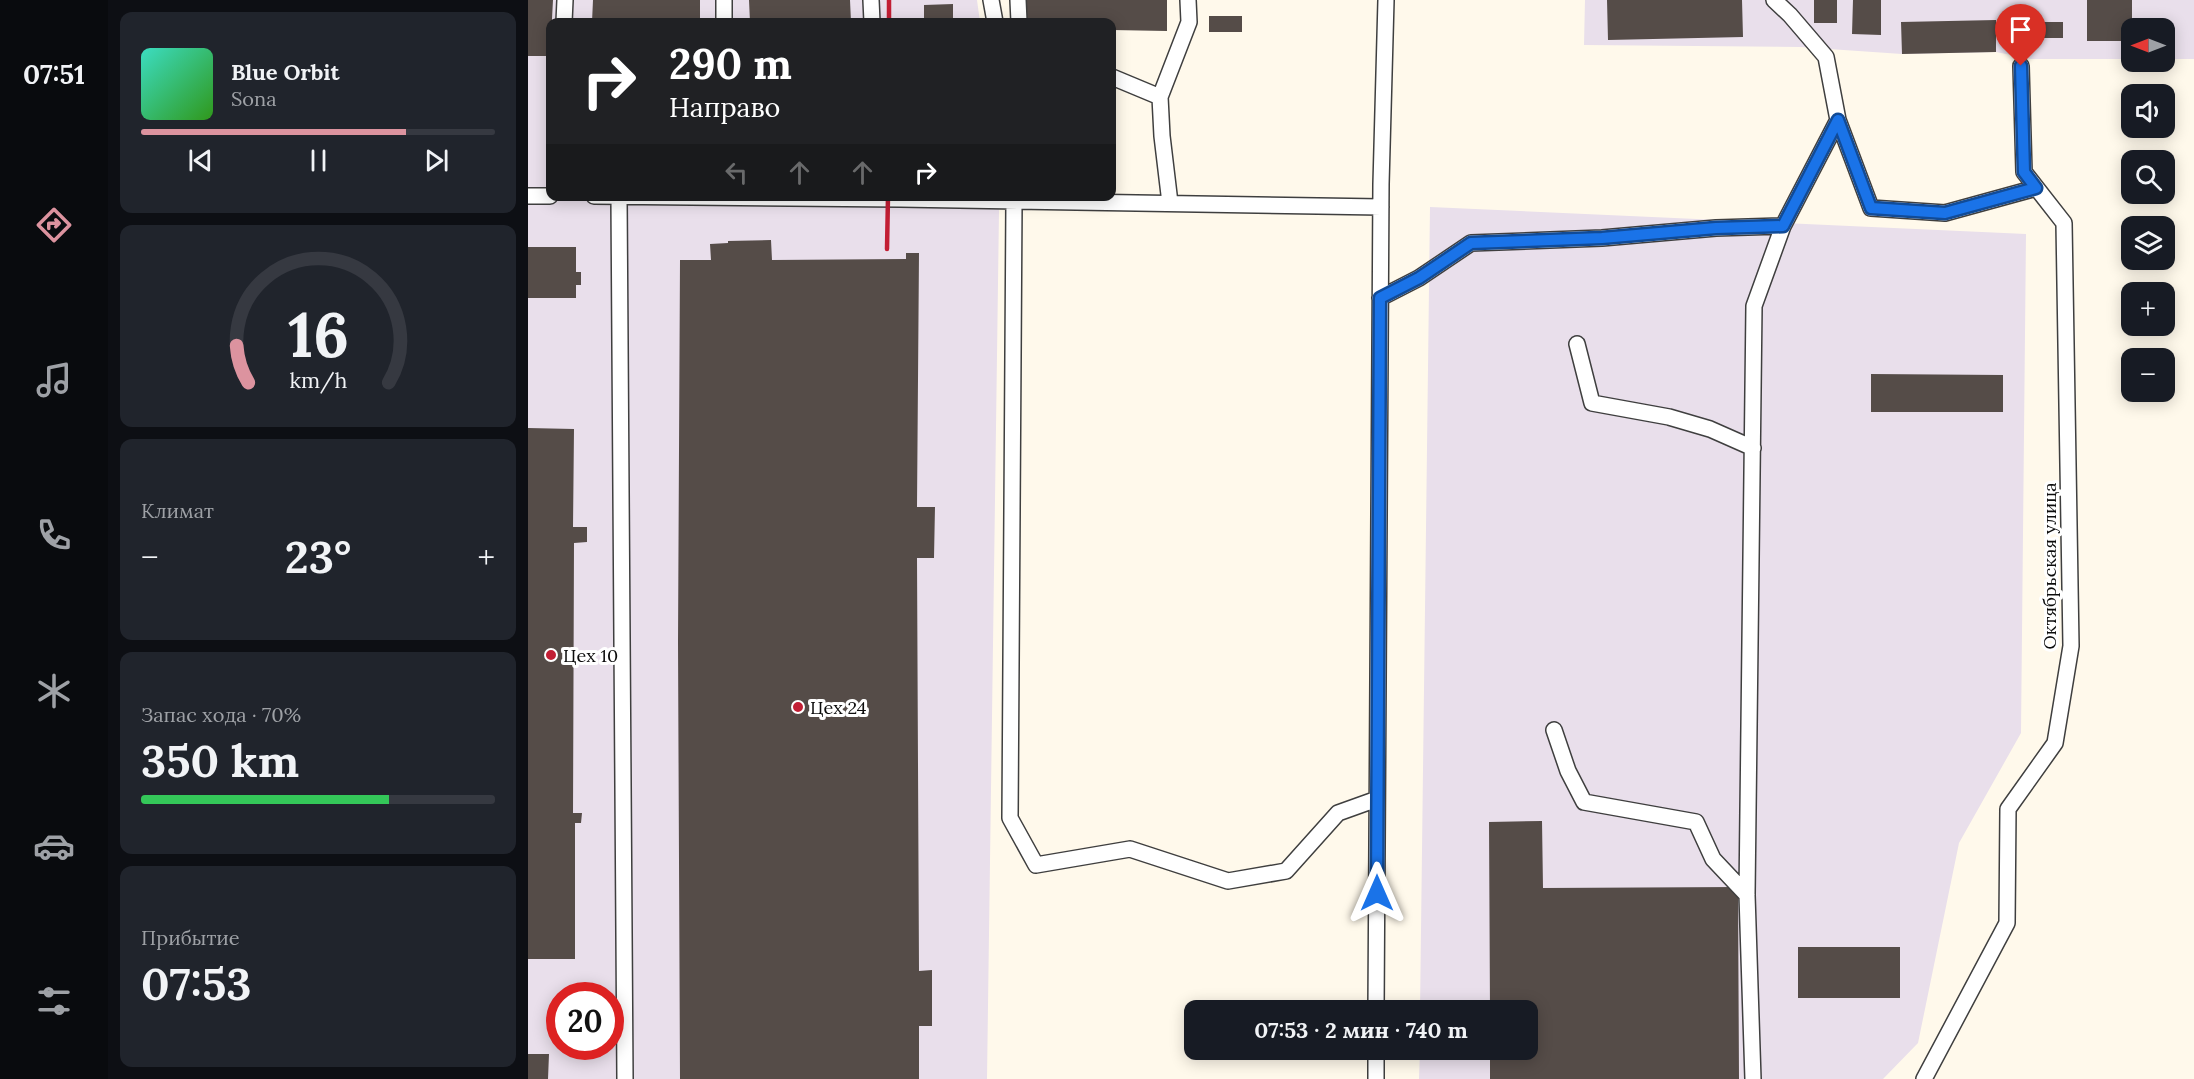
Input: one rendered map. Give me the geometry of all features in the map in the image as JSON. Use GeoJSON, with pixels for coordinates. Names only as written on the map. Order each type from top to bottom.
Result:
{"type":"FeatureCollection","features":[{"type":"Feature","properties":{"kind":"street"},"geometry":{"type":"LineString","coordinates":[[564,18],[565,0]]}},
{"type":"Feature","properties":{"kind":"street"},"geometry":{"type":"LineString","coordinates":[[724,0],[724,18]]}},
{"type":"Feature","properties":{"kind":"street"},"geometry":{"type":"LineString","coordinates":[[871,0],[872,18]]}},
{"type":"Feature","properties":{"kind":"street"},"geometry":{"type":"LineString","coordinates":[[991,0],[994,18]]}},
{"type":"Feature","properties":{"kind":"street"},"geometry":{"type":"LineString","coordinates":[[1018,0],[1019,18]]}},
{"type":"Feature","properties":{"kind":"street"},"geometry":{"type":"LineString","coordinates":[[1170,203],[1160,97],[1189,22],[1188,0]]}},
{"type":"Feature","properties":{"kind":"street"},"geometry":{"type":"LineString","coordinates":[[1376,1000],[1380,298],[1386,0]]}},
{"type":"Feature","properties":{"kind":"street"},"geometry":{"type":"LineString","coordinates":[[1774,0],[1826,57],[1838,120],[1871,208],[1945,213],[2036,188]]}},
{"type":"Feature","properties":{"kind":"street","name":"Октябрьская улица"},"geometry":{"type":"LineString","coordinates":[[1924,1079],[2007,923],[2008,809],[2055,743],[2071,645],[2064,223],[2024,172],[2021,66]]}},
{"type":"Feature","properties":{"kind":"street"},"geometry":{"type":"LineString","coordinates":[[1116,79],[1160,97]]}},
{"type":"Feature","properties":{"kind":"street"},"geometry":{"type":"LineString","coordinates":[[1753,1079],[1747,895],[1755,306],[1783,226],[1838,120]]}},
{"type":"Feature","properties":{"kind":"street"},"geometry":{"type":"LineString","coordinates":[[528,196],[546,196]]}},
{"type":"Feature","properties":{"kind":"street"},"geometry":{"type":"LineString","coordinates":[[619,201],[625,1079]]}},
{"type":"Feature","properties":{"kind":"street"},"geometry":{"type":"LineString","coordinates":[[1377,799],[1338,813],[1286,871],[1228,881],[1130,849],[1036,865],[1010,818],[1014,201],[1381,207]]}},
{"type":"Feature","properties":{"kind":"street"},"geometry":{"type":"LineString","coordinates":[[1380,298],[1419,278],[1471,243],[1602,238],[1716,228],[1783,226]]}},
{"type":"Feature","properties":{"kind":"street"},"geometry":{"type":"LineString","coordinates":[[1577,344],[1592,403],[1669,417],[1710,429],[1753,448]]}},
{"type":"Feature","properties":{"kind":"street"},"geometry":{"type":"LineString","coordinates":[[1554,730],[1568,771],[1584,802],[1696,822],[1713,859],[1747,895]]}},
{"type":"Feature","properties":{"kind":"street"},"geometry":{"type":"LineString","coordinates":[[1376,1060],[1376,1079]]}},
{"type":"Feature","properties":{"kind":"shaded area"},"geometry":{"type":"Polygon","coordinates":[[[528,0],[977,0],[979,18],[546,18],[546,201],[998,201],[987,1079],[528,1079],[528,0]]]}},
{"type":"Feature","properties":{"kind":"shaded area"},"geometry":{"type":"Polygon","coordinates":[[[1585,0],[2194,0],[2194,59],[2175,59],[2175,18],[2121,18],[2121,59],[2031,59],[1996,52],[1902,54],[1800,47],[1584,45],[1585,0]]]}},
{"type":"Feature","properties":{"kind":"shaded area"},"geometry":{"type":"Polygon","coordinates":[[[1430,207],[2026,234],[2021,733],[1959,843],[1918,1043],[1883,1079],[1419,1079],[1420,1060],[1538,1060],[1538,1000],[1420,1000],[1430,207]]]}},
{"type":"Feature","properties":{"kind":"building"},"geometry":{"type":"Polygon","coordinates":[[[528,0],[553,0],[552,18],[546,18],[546,56],[528,56],[528,0]]]}},
{"type":"Feature","properties":{"kind":"building"},"geometry":{"type":"Polygon","coordinates":[[[593,0],[700,0],[700,18],[592,18],[593,0]]]}},
{"type":"Feature","properties":{"kind":"building"},"geometry":{"type":"Polygon","coordinates":[[[749,0],[850,0],[851,18],[750,18],[749,0]]]}},
{"type":"Feature","properties":{"kind":"building"},"geometry":{"type":"Polygon","coordinates":[[[1026,0],[1167,0],[1167,31],[1116,30],[1116,18],[1026,18],[1026,0]]]}},
{"type":"Feature","properties":{"kind":"building"},"geometry":{"type":"Polygon","coordinates":[[[1607,0],[1742,0],[1743,37],[1608,40],[1607,0]]]}},
{"type":"Feature","properties":{"kind":"building"},"geometry":{"type":"Polygon","coordinates":[[[1814,0],[1837,0],[1837,23],[1814,23],[1814,0]]]}},
{"type":"Feature","properties":{"kind":"building"},"geometry":{"type":"Polygon","coordinates":[[[1853,0],[1881,0],[1881,35],[1852,34],[1853,0]]]}},
{"type":"Feature","properties":{"kind":"building"},"geometry":{"type":"Polygon","coordinates":[[[2087,0],[2132,0],[2132,18],[2121,18],[2121,41],[2087,41],[2087,0]]]}},
{"type":"Feature","properties":{"kind":"building"},"geometry":{"type":"Polygon","coordinates":[[[953,4],[953,18],[924,18],[924,5],[953,4]]]}},
{"type":"Feature","properties":{"kind":"building"},"geometry":{"type":"Polygon","coordinates":[[[1209,16],[1242,16],[1242,32],[1209,32],[1209,16]]]}},
{"type":"Feature","properties":{"kind":"building"},"geometry":{"type":"Polygon","coordinates":[[[1996,20],[1996,52],[1902,54],[1901,22],[1996,20]]]}},
{"type":"Feature","properties":{"kind":"building"},"geometry":{"type":"Polygon","coordinates":[[[2027,22],[2063,22],[2063,38],[2027,38],[2027,22]]]}},
{"type":"Feature","properties":{"kind":"building"},"geometry":{"type":"Polygon","coordinates":[[[2006,27],[2014,28],[2014,41],[2005,41],[2006,27]]]}},
{"type":"Feature","properties":{"kind":"building","name":"Цех 24"},"geometry":{"type":"Polygon","coordinates":[[[771,240],[772,260],[906,259],[906,253],[919,253],[917,507],[935,507],[934,558],[917,558],[919,971],[932,970],[932,1026],[919,1026],[919,1079],[680,1079],[678,642],[680,260],[711,260],[710,244],[728,243],[728,241],[771,240]]]}},
{"type":"Feature","properties":{"kind":"building"},"geometry":{"type":"Polygon","coordinates":[[[528,247],[576,247],[576,272],[581,272],[581,285],[576,285],[576,298],[528,298],[528,247]]]}},
{"type":"Feature","properties":{"kind":"building"},"geometry":{"type":"Polygon","coordinates":[[[1871,374],[2003,375],[2003,412],[1871,412],[1871,374]]]}},
{"type":"Feature","properties":{"kind":"building","name":"Цех 10"},"geometry":{"type":"Polygon","coordinates":[[[528,428],[574,429],[573,527],[587,527],[587,542],[574,543],[573,813],[582,813],[581,823],[575,823],[575,959],[528,959],[528,428]]]}},
{"type":"Feature","properties":{"kind":"building"},"geometry":{"type":"Polygon","coordinates":[[[1542,821],[1543,888],[1738,887],[1739,1079],[1490,1079],[1490,1060],[1538,1060],[1538,1000],[1490,1000],[1489,822],[1542,821]]]}},
{"type":"Feature","properties":{"kind":"building"},"geometry":{"type":"Polygon","coordinates":[[[1798,947],[1900,947],[1900,998],[1798,998],[1798,947]]]}},
{"type":"Feature","properties":{"kind":"building"},"geometry":{"type":"Polygon","coordinates":[[[528,1054],[546,1054],[546,1060],[549,1060],[548,1079],[528,1079],[528,1054]]]}},
{"type":"Feature","properties":{"kind":"railway"},"geometry":{"type":"LineString","coordinates":[[889,0],[889,18]]}},
{"type":"Feature","properties":{"kind":"railway"},"geometry":{"type":"LineString","coordinates":[[887,249],[888,201]]}},
{"type":"Feature","properties":{"kind":"place","name":"Цех 10"},"geometry":{"type":"Point","coordinates":[551,655]}},
{"type":"Feature","properties":{"kind":"place","name":"Цех 24"},"geometry":{"type":"Point","coordinates":[798,707]}},
{"type":"Feature","properties":{"kind":"route"},"geometry":{"type":"LineString","coordinates":[[1377,893],[1380,298],[1419,278],[1471,243],[1602,238],[1716,228],[1783,226],[1838,120],[1871,208],[1945,213],[2036,188],[2024,172],[2021,66]]}}]}
